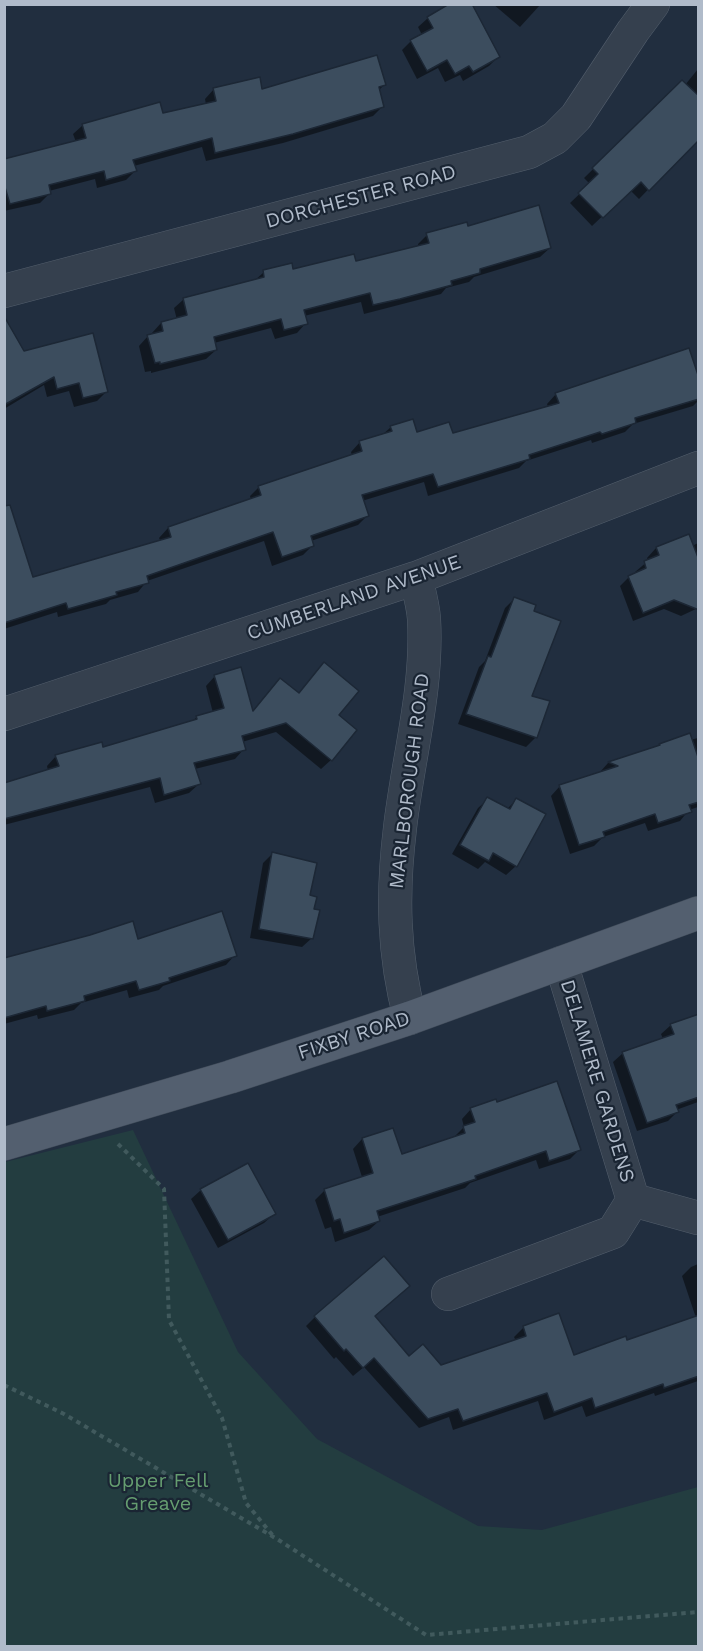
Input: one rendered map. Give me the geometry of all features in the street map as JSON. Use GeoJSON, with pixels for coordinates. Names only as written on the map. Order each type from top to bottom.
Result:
{"type":"FeatureCollection","features":[{"type":"Feature","properties":{"kind":"main road","name":"FIXBY ROAD"},"geometry":{"type":"LineString","coordinates":[[4,1144],[91,1119],[410,1018],[699,913]]}},
{"type":"Feature","properties":{"kind":"street","name":"DORCHESTER ROAD"},"geometry":{"type":"LineString","coordinates":[[4,291],[529,152],[555,138],[576,117],[653,4]]}},
{"type":"Feature","properties":{"kind":"street","name":"CUMBERLAND AVENUE"},"geometry":{"type":"LineString","coordinates":[[4,714],[417,578],[699,468]]}},
{"type":"Feature","properties":{"kind":"street","name":"MARLBOROUGH ROAD"},"geometry":{"type":"LineString","coordinates":[[410,1018],[401,984],[395,903],[400,828],[425,661],[424,616],[417,578]]}},
{"type":"Feature","properties":{"kind":"street","name":"DELAMERE GARDENS"},"geometry":{"type":"LineString","coordinates":[[448,1294],[613,1232],[633,1200],[561,963]]}},
{"type":"Feature","properties":{"kind":"street","name":"DELAMERE GARDENS"},"geometry":{"type":"LineString","coordinates":[[633,1200],[699,1218]]}},
{"type":"Feature","properties":{"kind":"path"},"geometry":{"type":"LineString","coordinates":[[91,1119],[164,1189],[169,1320],[222,1418],[246,1503],[276,1539]]}},
{"type":"Feature","properties":{"kind":"path"},"geometry":{"type":"LineString","coordinates":[[4,1385],[64,1414],[276,1539],[426,1635],[699,1612]]}},
{"type":"Feature","properties":{"kind":"green space","name":"Upper Fell Greave"},"geometry":{"type":"Polygon","coordinates":[[[133,1130],[238,1352],[317,1439],[478,1526],[542,1530],[698,1487],[698,1646],[5,1646],[5,1162],[133,1130]]]}},
{"type":"Feature","properties":{"kind":"building"},"geometry":{"type":"Polygon","coordinates":[[[449,4],[472,4],[500,57],[473,72],[469,66],[455,74],[447,60],[427,71],[410,40],[433,28],[427,17],[449,4]]]}},
{"type":"Feature","properties":{"kind":"building"},"geometry":{"type":"Polygon","coordinates":[[[377,55],[386,85],[379,87],[384,107],[293,134],[215,153],[212,138],[133,160],[137,171],[106,180],[104,171],[49,185],[51,194],[10,204],[4,184],[4,159],[86,138],[82,124],[160,102],[163,113],[216,101],[213,88],[260,77],[262,89],[377,55]]]}},
{"type":"Feature","properties":{"kind":"building"},"geometry":{"type":"Polygon","coordinates":[[[682,80],[699,96],[699,140],[649,191],[641,182],[603,218],[578,193],[598,174],[592,168],[682,80]]]}},
{"type":"Feature","properties":{"kind":"building"},"geometry":{"type":"Polygon","coordinates":[[[539,205],[551,248],[480,269],[480,273],[451,281],[452,285],[400,299],[373,305],[370,293],[304,310],[308,324],[284,330],[281,319],[214,337],[217,350],[160,364],[160,362],[155,363],[147,335],[163,331],[161,322],[187,315],[183,298],[264,277],[263,270],[292,263],[293,269],[354,254],[356,261],[429,243],[426,233],[467,222],[468,226],[539,205]]]}},
{"type":"Feature","properties":{"kind":"building"},"geometry":{"type":"Polygon","coordinates":[[[4,316],[24,351],[93,333],[108,392],[83,398],[79,383],[57,389],[54,377],[4,405],[4,316]]]}},
{"type":"Feature","properties":{"kind":"building"},"geometry":{"type":"Polygon","coordinates":[[[689,348],[699,378],[699,399],[635,418],[636,423],[529,455],[530,459],[438,487],[433,474],[362,495],[369,516],[311,536],[314,546],[282,557],[273,532],[147,576],[149,583],[116,592],[117,595],[68,609],[66,603],[4,623],[4,506],[10,505],[33,577],[171,537],[168,527],[261,495],[258,486],[362,451],[359,441],[392,431],[390,426],[413,419],[417,432],[449,422],[453,433],[559,403],[555,393],[689,348]]]}},
{"type":"Feature","properties":{"kind":"building"},"geometry":{"type":"Polygon","coordinates":[[[689,534],[699,560],[699,610],[674,600],[643,613],[628,576],[646,568],[644,561],[659,555],[656,547],[689,534]]]}},
{"type":"Feature","properties":{"kind":"building"},"geometry":{"type":"Polygon","coordinates":[[[514,597],[536,605],[534,611],[561,621],[532,696],[550,701],[537,738],[466,714],[514,597]]]}},
{"type":"Feature","properties":{"kind":"building"},"geometry":{"type":"Polygon","coordinates":[[[324,662],[359,691],[339,715],[357,730],[332,761],[286,723],[242,736],[246,750],[194,763],[201,784],[164,795],[160,778],[4,819],[4,783],[59,766],[55,755],[102,742],[103,747],[197,719],[196,716],[224,708],[214,675],[241,667],[253,711],[280,678],[299,693],[324,662]]]}},
{"type":"Feature","properties":{"kind":"building"},"geometry":{"type":"Polygon","coordinates":[[[690,733],[699,760],[699,802],[689,805],[692,812],[658,823],[655,814],[603,832],[605,837],[579,845],[559,785],[618,766],[608,762],[690,733]]]}},
{"type":"Feature","properties":{"kind":"building"},"geometry":{"type":"Polygon","coordinates":[[[487,797],[510,809],[516,798],[546,814],[517,867],[493,853],[489,861],[460,845],[487,797]]]}},
{"type":"Feature","properties":{"kind":"building"},"geometry":{"type":"Polygon","coordinates":[[[272,852],[317,863],[310,895],[317,897],[314,909],[320,910],[313,939],[259,929],[272,852]]]}},
{"type":"Feature","properties":{"kind":"building"},"geometry":{"type":"Polygon","coordinates":[[[222,911],[237,956],[139,990],[136,981],[84,996],[85,1001],[47,1011],[46,1006],[4,1018],[4,958],[133,921],[138,939],[222,911]]]}},
{"type":"Feature","properties":{"kind":"building"},"geometry":{"type":"Polygon","coordinates":[[[699,1014],[699,1097],[676,1105],[679,1112],[647,1123],[622,1052],[674,1034],[670,1024],[699,1014]]]}},
{"type":"Feature","properties":{"kind":"building"},"geometry":{"type":"Polygon","coordinates":[[[557,1081],[581,1150],[549,1161],[546,1151],[475,1176],[476,1179],[377,1211],[380,1221],[344,1233],[340,1219],[334,1221],[324,1189],[373,1173],[362,1138],[393,1128],[402,1154],[465,1133],[463,1126],[475,1122],[470,1108],[496,1099],[497,1102],[557,1081]]]}},
{"type":"Feature","properties":{"kind":"building"},"geometry":{"type":"Polygon","coordinates":[[[248,1163],[276,1214],[228,1240],[200,1189],[248,1163]]]}},
{"type":"Feature","properties":{"kind":"building"},"geometry":{"type":"Polygon","coordinates":[[[384,1256],[410,1286],[375,1316],[409,1356],[423,1344],[441,1365],[526,1336],[523,1326],[559,1313],[574,1355],[626,1336],[627,1340],[699,1315],[699,1376],[664,1388],[663,1384],[595,1408],[592,1398],[554,1412],[547,1393],[463,1421],[458,1409],[428,1419],[374,1358],[363,1368],[346,1349],[344,1351],[314,1316],[384,1256]]]}}]}
